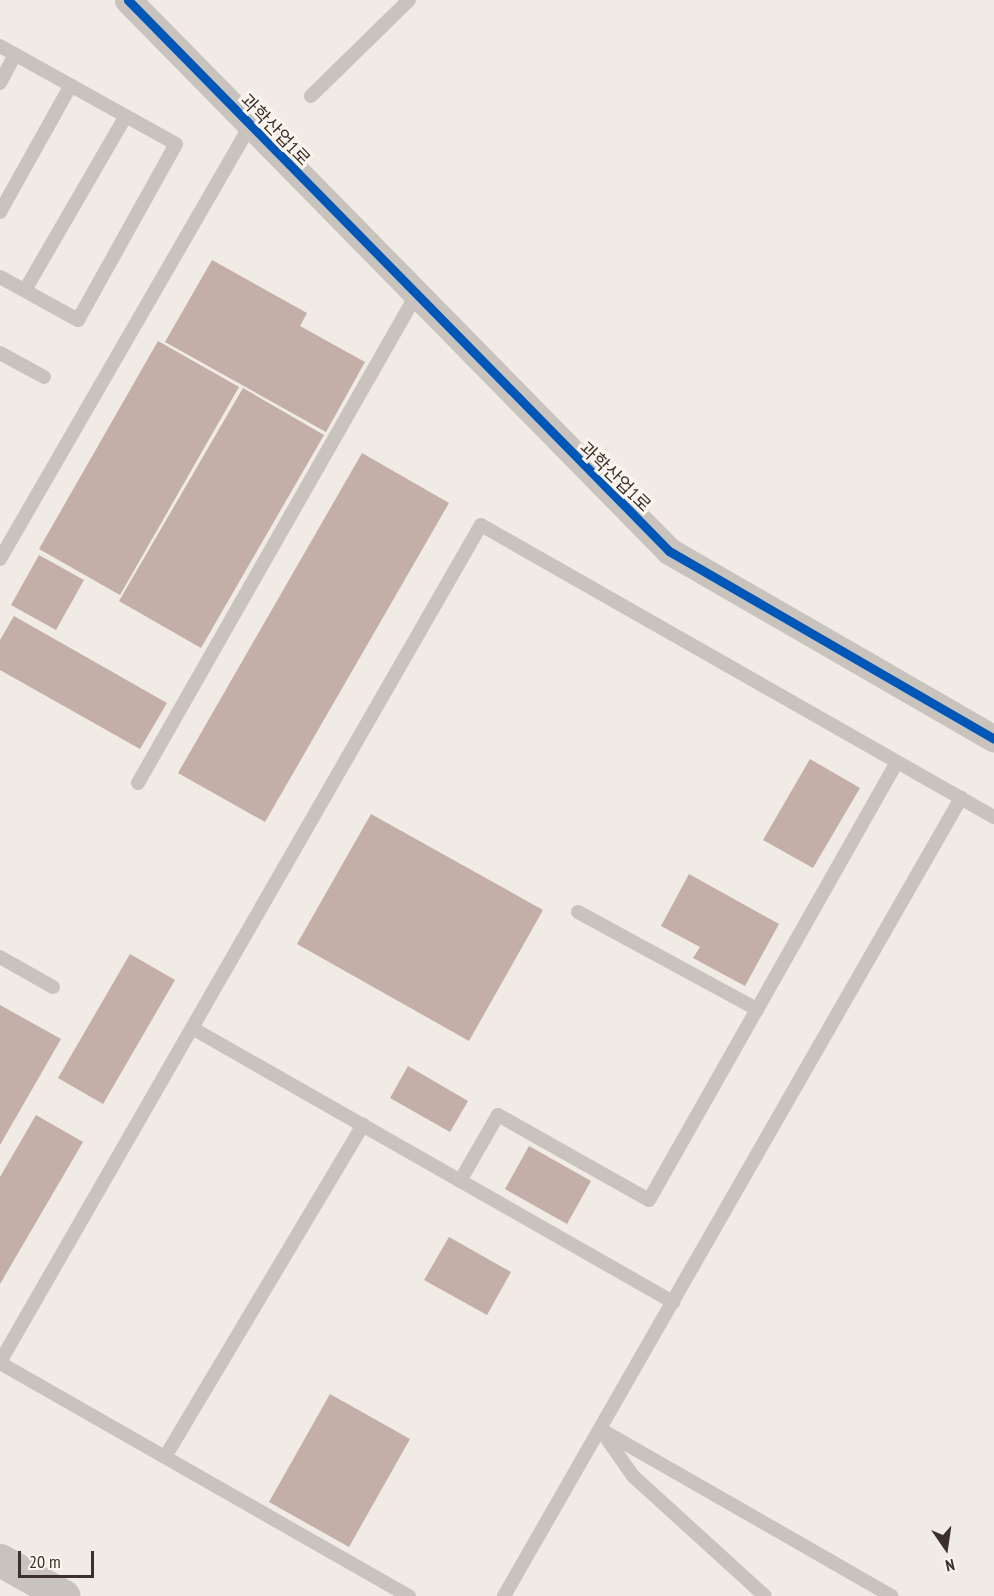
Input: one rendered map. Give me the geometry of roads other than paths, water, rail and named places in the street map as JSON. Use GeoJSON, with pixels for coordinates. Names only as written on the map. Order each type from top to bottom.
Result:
{"type":"FeatureCollection","features":[{"type":"Feature","properties":{"kind":"street","name":"과학산업1로"},"geometry":{"type":"LineString","coordinates":[[128,0],[415,297],[669,551],[994,738]]}},
{"type":"Feature","properties":{"kind":"street"},"geometry":{"type":"LineString","coordinates":[[0,1560],[64,1596]]}},
{"type":"Feature","properties":{"kind":"lane"},"geometry":{"type":"LineString","coordinates":[[311,96],[409,0]]}},
{"type":"Feature","properties":{"kind":"lane"},"geometry":{"type":"LineString","coordinates":[[0,46],[176,144],[78,320],[0,277]]}},
{"type":"Feature","properties":{"kind":"lane"},"geometry":{"type":"LineString","coordinates":[[0,83],[15,55]]}},
{"type":"Feature","properties":{"kind":"lane"},"geometry":{"type":"LineString","coordinates":[[0,212],[71,86]]}},
{"type":"Feature","properties":{"kind":"lane"},"geometry":{"type":"LineString","coordinates":[[25,290],[126,116]]}},
{"type":"Feature","properties":{"kind":"lane"},"geometry":{"type":"LineString","coordinates":[[0,559],[249,127]]}},
{"type":"Feature","properties":{"kind":"lane"},"geometry":{"type":"LineString","coordinates":[[138,783],[415,297]]}},
{"type":"Feature","properties":{"kind":"lane"},"geometry":{"type":"LineString","coordinates":[[0,353],[44,376]]}},
{"type":"Feature","properties":{"kind":"lane"},"geometry":{"type":"LineString","coordinates":[[409,1596],[0,1363],[481,525],[994,817]]}},
{"type":"Feature","properties":{"kind":"lane"},"geometry":{"type":"LineString","coordinates":[[460,1181],[498,1115],[649,1200],[897,762]]}},
{"type":"Feature","properties":{"kind":"lane"},"geometry":{"type":"LineString","coordinates":[[504,1596],[961,798]]}},
{"type":"Feature","properties":{"kind":"lane"},"geometry":{"type":"LineString","coordinates":[[578,912],[756,1009]]}},
{"type":"Feature","properties":{"kind":"lane"},"geometry":{"type":"LineString","coordinates":[[0,957],[53,987]]}},
{"type":"Feature","properties":{"kind":"lane"},"geometry":{"type":"LineString","coordinates":[[192,1028],[673,1302]]}},
{"type":"Feature","properties":{"kind":"lane"},"geometry":{"type":"LineString","coordinates":[[165,1457],[363,1125]]}},
{"type":"Feature","properties":{"kind":"lane"},"geometry":{"type":"LineString","coordinates":[[600,1429],[633,1476],[765,1596]]}},
{"type":"Feature","properties":{"kind":"lane"},"geometry":{"type":"LineString","coordinates":[[600,1429],[892,1596]]}}]}
